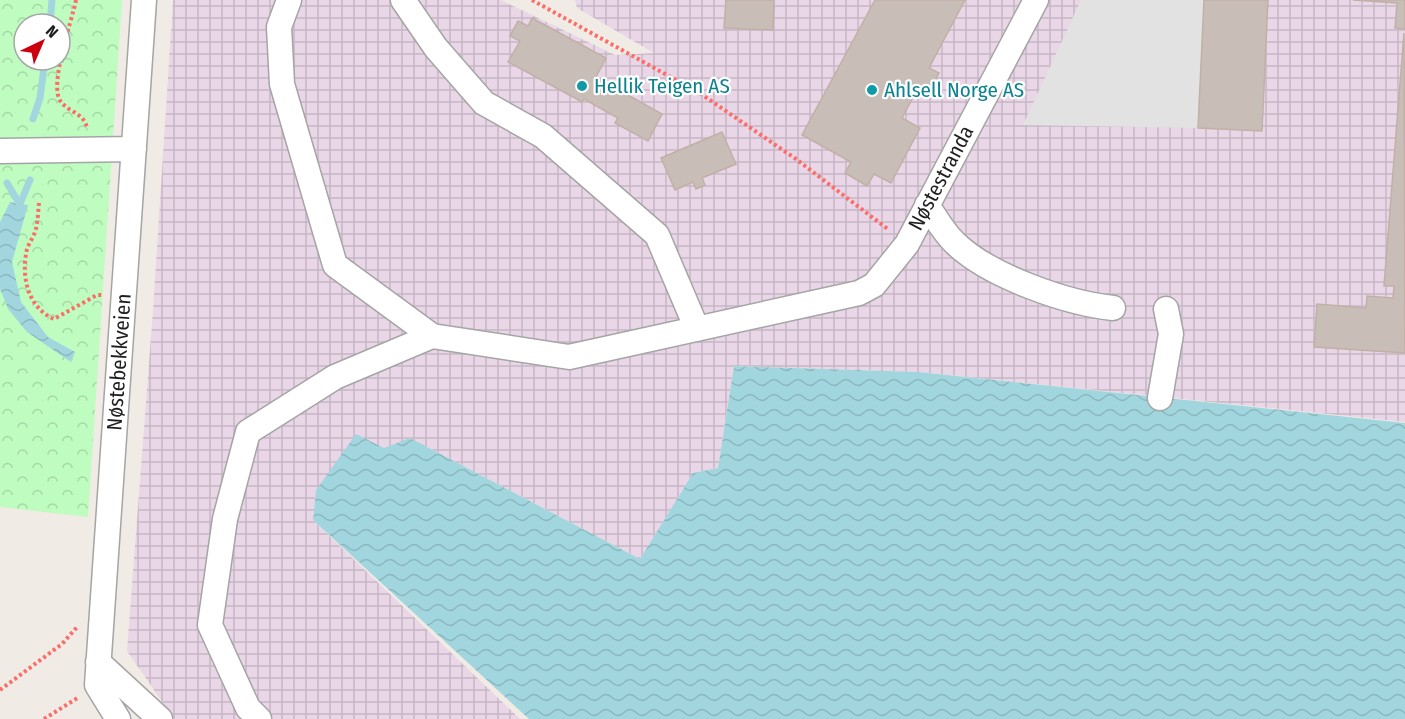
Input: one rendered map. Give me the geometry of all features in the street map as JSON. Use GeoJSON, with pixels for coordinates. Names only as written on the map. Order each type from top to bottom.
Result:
{"type":"FeatureCollection","features":[{"type":"Feature","properties":{"kind":"street","name":"Nøstebekkveien"},"geometry":{"type":"LineString","coordinates":[[98,673],[144,0]]}},
{"type":"Feature","properties":{"kind":"street"},"geometry":{"type":"LineString","coordinates":[[289,0],[279,27],[282,84],[335,265],[432,336]]}},
{"type":"Feature","properties":{"kind":"street"},"geometry":{"type":"LineString","coordinates":[[403,0],[436,48],[484,103],[543,136],[657,235],[697,328]]}},
{"type":"Feature","properties":{"kind":"street","name":"Nøstestranda"},"geometry":{"type":"LineString","coordinates":[[432,336],[569,357],[859,293],[874,285],[901,252],[1036,0]]}},
{"type":"Feature","properties":{"kind":"street"},"geometry":{"type":"LineString","coordinates":[[0,151],[134,149]]}},
{"type":"Feature","properties":{"kind":"street"},"geometry":{"type":"LineString","coordinates":[[927,206],[953,242],[988,266],[1066,300],[1113,308]]}},
{"type":"Feature","properties":{"kind":"street"},"geometry":{"type":"LineString","coordinates":[[1161,398],[1171,334],[1166,309]]}},
{"type":"Feature","properties":{"kind":"street"},"geometry":{"type":"LineString","coordinates":[[259,719],[248,708],[210,624],[225,519],[248,432],[335,377],[432,336]]}},
{"type":"Feature","properties":{"kind":"street"},"geometry":{"type":"LineString","coordinates":[[98,673],[118,719]]}},
{"type":"Feature","properties":{"kind":"street"},"geometry":{"type":"LineString","coordinates":[[98,673],[160,719]]}},
{"type":"Feature","properties":{"kind":"path"},"geometry":{"type":"LineString","coordinates":[[76,0],[58,77],[57,93],[61,102],[80,115],[87,125],[88,150]]}},
{"type":"Feature","properties":{"kind":"path"},"geometry":{"type":"LineString","coordinates":[[532,0],[701,94],[796,159],[901,252]]}},
{"type":"Feature","properties":{"kind":"path"},"geometry":{"type":"LineString","coordinates":[[39,203],[36,231],[28,246],[25,263],[26,284],[34,303],[54,319],[97,295],[114,295]]}},
{"type":"Feature","properties":{"kind":"path"},"geometry":{"type":"LineString","coordinates":[[0,690],[62,644],[81,623]]}},
{"type":"Feature","properties":{"kind":"path"},"geometry":{"type":"LineString","coordinates":[[44,719],[98,673]]}},
{"type":"Feature","properties":{"kind":"shaded area"},"geometry":{"type":"Polygon","coordinates":[[[173,0],[501,0],[615,55],[654,53],[577,8],[575,0],[1405,0],[1405,422],[919,372],[734,366],[718,468],[693,473],[640,559],[410,438],[316,490],[313,520],[520,719],[174,719],[127,651],[153,311],[173,0]]]}},
{"type":"Feature","properties":{"kind":"shaded area"},"geometry":{"type":"Polygon","coordinates":[[[1081,0],[1204,0],[1198,128],[1023,125],[1081,0]]]}},
{"type":"Feature","properties":{"kind":"green space"},"geometry":{"type":"Polygon","coordinates":[[[0,0],[122,0],[88,517],[0,507],[0,0]]]}},
{"type":"Feature","properties":{"kind":"water"},"geometry":{"type":"Polygon","coordinates":[[[10,202],[28,205],[12,262],[21,302],[48,337],[75,352],[71,362],[27,332],[8,309],[0,289],[0,222],[10,202]]]}},
{"type":"Feature","properties":{"kind":"water"},"geometry":{"type":"Polygon","coordinates":[[[734,366],[919,372],[1405,423],[1405,719],[529,719],[313,520],[316,490],[356,434],[384,448],[410,438],[640,559],[693,473],[718,468],[734,366]]]}},
{"type":"Feature","properties":{"kind":"building"},"geometry":{"type":"Polygon","coordinates":[[[726,0],[774,0],[773,30],[724,28],[726,0]]]}},
{"type":"Feature","properties":{"kind":"building","name":"Ahlsell Norge AS"},"geometry":{"type":"Polygon","coordinates":[[[875,0],[965,0],[929,68],[939,73],[928,93],[918,88],[902,118],[920,128],[891,183],[874,174],[867,186],[845,173],[851,162],[802,135],[875,0]]]}},
{"type":"Feature","properties":{"kind":"building"},"geometry":{"type":"Polygon","coordinates":[[[1204,0],[1268,0],[1262,131],[1198,128],[1204,0]]]}},
{"type":"Feature","properties":{"kind":"building"},"geometry":{"type":"Polygon","coordinates":[[[1353,0],[1405,0],[1405,29],[1395,28],[1397,3],[1353,0]]]}},
{"type":"Feature","properties":{"kind":"building","name":"Hellik Teigen AS"},"geometry":{"type":"Polygon","coordinates":[[[532,18],[606,58],[596,77],[662,114],[648,141],[615,123],[618,118],[584,99],[582,102],[508,62],[520,41],[510,36],[518,21],[528,26],[532,18]]]}},
{"type":"Feature","properties":{"kind":"building"},"geometry":{"type":"Polygon","coordinates":[[[1404,33],[1405,353],[1314,347],[1317,304],[1366,308],[1367,296],[1393,298],[1394,286],[1384,286],[1404,33]]]}},
{"type":"Feature","properties":{"kind":"building"},"geometry":{"type":"Polygon","coordinates":[[[722,132],[736,164],[702,178],[705,185],[696,189],[693,182],[675,190],[661,158],[722,132]]]}},
{"type":"Feature","properties":{"kind":"waterway"},"geometry":{"type":"LineString","coordinates":[[51,12],[52,0]]}},
{"type":"Feature","properties":{"kind":"waterway"},"geometry":{"type":"LineString","coordinates":[[33,119],[40,98],[43,72]]}},
{"type":"Feature","properties":{"kind":"waterway"},"geometry":{"type":"LineString","coordinates":[[17,211],[30,180]]}},
{"type":"Feature","properties":{"kind":"waterway"},"geometry":{"type":"LineString","coordinates":[[7,183],[19,203]]}},
{"type":"Feature","properties":{"kind":"place","name":"Hellik Teigen AS"},"geometry":{"type":"Point","coordinates":[582,86]}},
{"type":"Feature","properties":{"kind":"place","name":"Ahlsell Norge AS"},"geometry":{"type":"Point","coordinates":[872,90]}}]}
